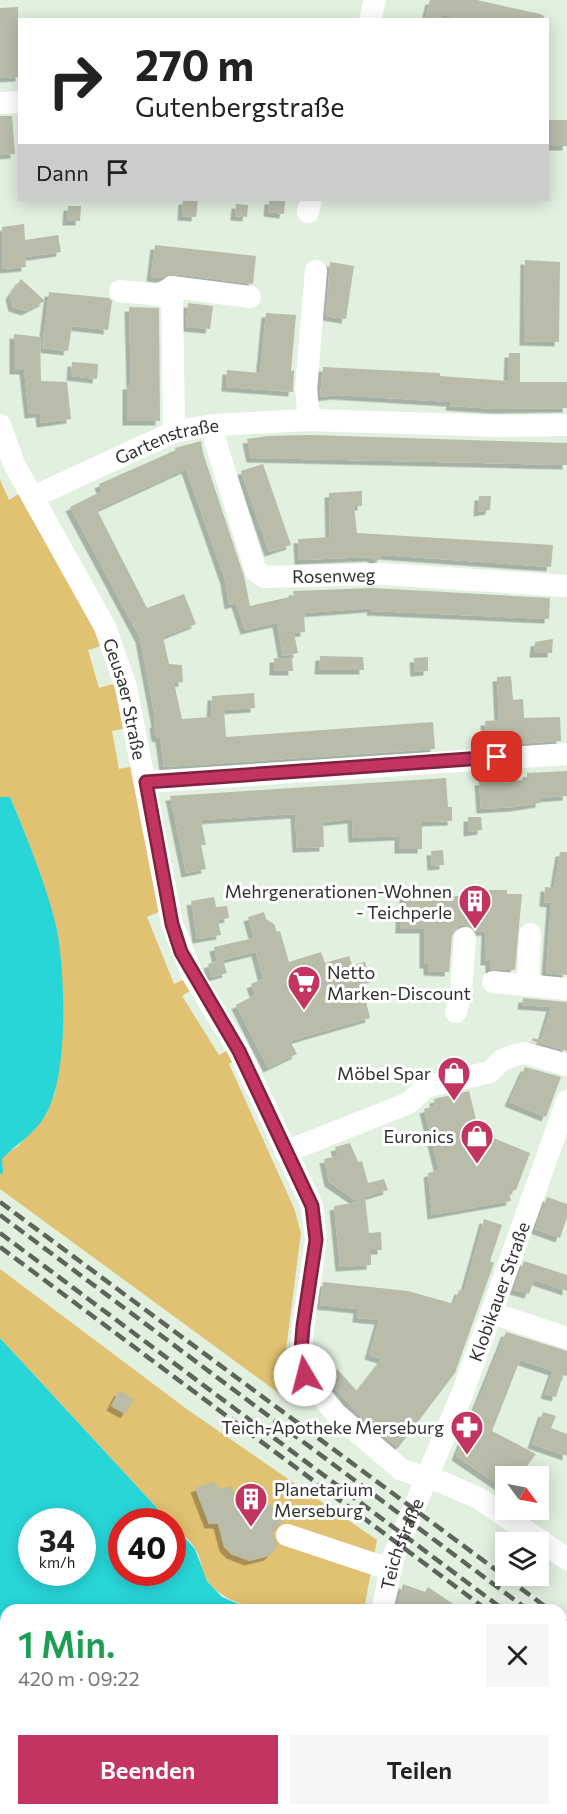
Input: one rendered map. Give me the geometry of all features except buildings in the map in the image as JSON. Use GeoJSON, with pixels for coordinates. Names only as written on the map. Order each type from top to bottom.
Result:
{"type":"FeatureCollection","features":[{"type":"Feature","properties":{"kind":"street"},"geometry":{"type":"LineString","coordinates":[[370,18],[375,0]]}},
{"type":"Feature","properties":{"kind":"street"},"geometry":{"type":"LineString","coordinates":[[0,103],[18,102]]}},
{"type":"Feature","properties":{"kind":"street"},"geometry":{"type":"LineString","coordinates":[[309,420],[306,388],[316,271]]}},
{"type":"Feature","properties":{"kind":"street"},"geometry":{"type":"LineString","coordinates":[[172,286],[174,432]]}},
{"type":"Feature","properties":{"kind":"street"},"geometry":{"type":"LineString","coordinates":[[120,291],[161,295],[172,286],[250,297]]}},
{"type":"Feature","properties":{"kind":"street","name":"Gartenstraße"},"geometry":{"type":"LineString","coordinates":[[33,497],[174,432],[213,425],[309,420],[500,426],[567,425]]}},
{"type":"Feature","properties":{"kind":"street","name":"Geusaer Straße"},"geometry":{"type":"LineString","coordinates":[[0,425],[14,464],[105,627],[116,654],[126,687],[146,782],[172,924],[181,952],[239,1051],[312,1206],[316,1240],[303,1326],[301,1351],[305,1375],[336,1414],[378,1452],[402,1470],[444,1483],[480,1499],[563,1547]]}},
{"type":"Feature","properties":{"kind":"street","name":"Rosenweg"},"geometry":{"type":"LineString","coordinates":[[213,425],[215,441],[256,571],[265,577],[382,574],[567,586]]}},
{"type":"Feature","properties":{"kind":"street"},"geometry":{"type":"LineString","coordinates":[[146,782],[567,754]]}},
{"type":"Feature","properties":{"kind":"street"},"geometry":{"type":"LineString","coordinates":[[528,985],[530,934]]}},
{"type":"Feature","properties":{"kind":"street"},"geometry":{"type":"LineString","coordinates":[[456,1012],[461,991],[465,938]]}},
{"type":"Feature","properties":{"kind":"street"},"geometry":{"type":"LineString","coordinates":[[493,982],[567,989]]}},
{"type":"Feature","properties":{"kind":"street"},"geometry":{"type":"LineString","coordinates":[[285,1152],[409,1103],[425,1087],[490,1072],[501,1061],[525,1053],[567,1065]]}},
{"type":"Feature","properties":{"kind":"street","name":"Klobikauer Straße"},"geometry":{"type":"LineString","coordinates":[[425,1479],[463,1392],[567,1101]]}},
{"type":"Feature","properties":{"kind":"street"},"geometry":{"type":"LineString","coordinates":[[492,1312],[567,1338]]}},
{"type":"Feature","properties":{"kind":"street","name":"Teichstraße"},"geometry":{"type":"LineString","coordinates":[[383,1604],[389,1569],[425,1479]]}},
{"type":"Feature","properties":{"kind":"street"},"geometry":{"type":"LineString","coordinates":[[287,1535],[389,1569]]}},
{"type":"Feature","properties":{"kind":"shaded area"},"geometry":{"type":"Polygon","coordinates":[[[0,480],[9,500],[22,492],[104,645],[88,650],[99,688],[116,683],[127,728],[112,731],[119,769],[134,766],[161,911],[147,917],[174,984],[186,978],[193,989],[182,996],[219,1055],[230,1049],[235,1060],[229,1064],[294,1208],[301,1233],[286,1350],[295,1405],[0,1189],[0,1158],[18,1146],[46,1114],[55,1093],[63,1028],[57,930],[24,831],[10,797],[0,797],[0,480]]]}},
{"type":"Feature","properties":{"kind":"shaded area"},"geometry":{"type":"Polygon","coordinates":[[[0,1269],[188,1410],[377,1540],[365,1604],[240,1604],[223,1595],[209,1583],[204,1575],[197,1552],[186,1538],[186,1508],[157,1508],[0,1338],[0,1269]]]}},
{"type":"Feature","properties":{"kind":"water"},"geometry":{"type":"Polygon","coordinates":[[[0,797],[10,797],[36,862],[53,914],[62,971],[63,1024],[59,1075],[46,1114],[37,1127],[2,1159],[3,1173],[0,1174],[0,797]]]}},
{"type":"Feature","properties":{"kind":"water"},"geometry":{"type":"Polygon","coordinates":[[[0,1338],[157,1508],[108,1508],[108,1586],[186,1586],[186,1539],[195,1549],[207,1581],[222,1597],[239,1604],[0,1604],[0,1338]]]}},
{"type":"Feature","properties":{"kind":"railway"},"geometry":{"type":"LineString","coordinates":[[0,1202],[542,1604]]}},
{"type":"Feature","properties":{"kind":"railway"},"geometry":{"type":"LineString","coordinates":[[0,1215],[520,1604]]}},
{"type":"Feature","properties":{"kind":"railway"},"geometry":{"type":"LineString","coordinates":[[0,1233],[496,1604]]}},
{"type":"Feature","properties":{"kind":"railway"},"geometry":{"type":"LineString","coordinates":[[0,1247],[479,1604]]}},
{"type":"Feature","properties":{"kind":"place","name":"Mehrgenerationen-Wohnen - Teichperle"},"geometry":{"type":"Point","coordinates":[475,930]}},
{"type":"Feature","properties":{"kind":"place","name":"Netto Marken-Discount"},"geometry":{"type":"Point","coordinates":[304,1011]}},
{"type":"Feature","properties":{"kind":"place","name":"Möbel Spar"},"geometry":{"type":"Point","coordinates":[454,1102]}},
{"type":"Feature","properties":{"kind":"place","name":"Euronics"},"geometry":{"type":"Point","coordinates":[477,1165]}},
{"type":"Feature","properties":{"kind":"place","name":"Teich-Apotheke Merseburg"},"geometry":{"type":"Point","coordinates":[467,1456]}},
{"type":"Feature","properties":{"kind":"place","name":"Planetarium Merseburg"},"geometry":{"type":"Point","coordinates":[251,1528]}},
{"type":"Feature","properties":{"kind":"route"},"geometry":{"type":"LineString","coordinates":[[305,1375],[301,1351],[303,1326],[316,1240],[312,1206],[239,1051],[181,952],[172,924],[146,782],[497,757]]}}]}
